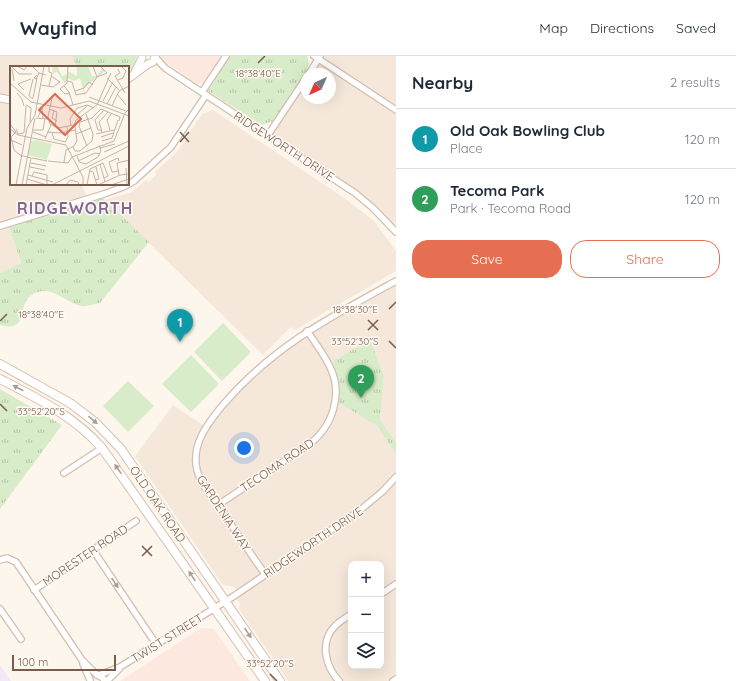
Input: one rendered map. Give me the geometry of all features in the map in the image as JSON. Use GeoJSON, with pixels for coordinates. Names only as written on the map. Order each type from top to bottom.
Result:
{"type":"FeatureCollection","features":[{"type":"Feature","properties":{"kind":"main road","name":"OLD OAK ROAD"},"geometry":{"type":"LineString","coordinates":[[0,364],[70,403],[109,436],[121,449],[280,681]]}},
{"type":"Feature","properties":{"kind":"main road","name":"OLD OAK ROAD"},"geometry":{"type":"LineString","coordinates":[[0,379],[54,408],[76,423],[102,448],[265,681]]}},
{"type":"Feature","properties":{"kind":"street"},"geometry":{"type":"LineString","coordinates":[[129,183],[134,181],[171,148],[226,56]]}},
{"type":"Feature","properties":{"kind":"street"},"geometry":{"type":"LineString","coordinates":[[142,57],[144,62],[152,60]]}},
{"type":"Feature","properties":{"kind":"street"},"geometry":{"type":"LineString","coordinates":[[135,73],[142,57]]}},
{"type":"Feature","properties":{"kind":"street"},"geometry":{"type":"LineString","coordinates":[[312,68],[318,57],[396,110]]}},
{"type":"Feature","properties":{"kind":"street"},"geometry":{"type":"LineString","coordinates":[[129,78],[152,60]]}},
{"type":"Feature","properties":{"kind":"street","name":"RIDGEWORTH DRIVE"},"geometry":{"type":"LineString","coordinates":[[152,60],[355,192],[374,208],[396,232]]}},
{"type":"Feature","properties":{"kind":"street"},"geometry":{"type":"LineString","coordinates":[[268,135],[300,87]]}},
{"type":"Feature","properties":{"kind":"street"},"geometry":{"type":"LineString","coordinates":[[0,98],[10,100]]}},
{"type":"Feature","properties":{"kind":"street"},"geometry":{"type":"LineString","coordinates":[[0,226],[111,192],[126,185]]}},
{"type":"Feature","properties":{"kind":"street","name":"GARDENIA WAY"},"geometry":{"type":"LineString","coordinates":[[265,574],[203,484],[197,471],[196,450],[202,433],[218,410],[247,378],[284,347],[307,331],[396,281]]}},
{"type":"Feature","properties":{"kind":"street","name":"TECOMA ROAD"},"geometry":{"type":"LineString","coordinates":[[218,505],[308,445],[320,435],[328,423],[335,402],[335,379],[330,365],[307,331]]}},
{"type":"Feature","properties":{"kind":"street"},"geometry":{"type":"LineString","coordinates":[[64,473],[102,448]]}},
{"type":"Feature","properties":{"kind":"street","name":"RIDGEWORTH DRIVE"},"geometry":{"type":"LineString","coordinates":[[214,608],[359,510],[382,492],[396,477]]}},
{"type":"Feature","properties":{"kind":"street","name":"MORESTER ROAD"},"geometry":{"type":"LineString","coordinates":[[34,590],[136,521]]}},
{"type":"Feature","properties":{"kind":"street"},"geometry":{"type":"LineString","coordinates":[[93,550],[156,644]]}},
{"type":"Feature","properties":{"kind":"street"},"geometry":{"type":"LineString","coordinates":[[0,560],[7,558],[16,562],[82,660],[106,681]]}},
{"type":"Feature","properties":{"kind":"street"},"geometry":{"type":"LineString","coordinates":[[384,592],[396,584]]}},
{"type":"Feature","properties":{"kind":"street"},"geometry":{"type":"LineString","coordinates":[[0,608],[21,639]]}},
{"type":"Feature","properties":{"kind":"street","name":"TWIST STREET"},"geometry":{"type":"LineString","coordinates":[[106,681],[120,667],[214,608]]}},
{"type":"Feature","properties":{"kind":"street"},"geometry":{"type":"LineString","coordinates":[[339,681],[328,665],[326,647],[332,629],[348,616]]}},
{"type":"Feature","properties":{"kind":"street"},"geometry":{"type":"LineString","coordinates":[[82,660],[90,681]]}},
{"type":"Feature","properties":{"kind":"street","name":"TWIST STREET"},"geometry":{"type":"LineString","coordinates":[[90,681],[98,675],[120,667]]}},
{"type":"Feature","properties":{"kind":"shaded area"},"geometry":{"type":"Polygon","coordinates":[[[0,56],[73,56],[76,66],[10,66],[10,185],[82,185],[87,199],[8,223],[21,264],[0,273],[0,56]]]}},
{"type":"Feature","properties":{"kind":"shaded area"},"geometry":{"type":"Polygon","coordinates":[[[160,56],[222,56],[204,83],[198,84],[165,62],[160,56]]]}},
{"type":"Feature","properties":{"kind":"shaded area"},"geometry":{"type":"Polygon","coordinates":[[[315,56],[396,56],[396,232],[382,216],[269,135],[300,88],[300,104],[336,104],[336,68],[313,68],[319,59],[315,56]]]}},
{"type":"Feature","properties":{"kind":"shaded area"},"geometry":{"type":"Polygon","coordinates":[[[213,110],[347,200],[374,221],[396,251],[396,271],[295,330],[291,327],[263,355],[105,200],[132,192],[146,180],[148,183],[156,175],[155,172],[178,151],[202,114],[213,110]]]}},
{"type":"Feature","properties":{"kind":"shaded area"},"geometry":{"type":"Polygon","coordinates":[[[396,282],[396,442],[380,420],[384,376],[370,341],[333,361],[340,383],[339,403],[377,426],[396,454],[396,681],[288,681],[239,609],[240,604],[234,595],[238,593],[234,587],[223,585],[135,456],[173,405],[206,427],[236,390],[284,347],[396,282]]]}},
{"type":"Feature","properties":{"kind":"shaded area"},"geometry":{"type":"Polygon","coordinates":[[[201,628],[214,629],[250,681],[120,681],[201,628]]]}},
{"type":"Feature","properties":{"kind":"shaded area"},"geometry":{"type":"Polygon","coordinates":[[[0,665],[11,681],[0,681],[0,665]]]}},
{"type":"Feature","properties":{"kind":"green space"},"geometry":{"type":"Polygon","coordinates":[[[73,56],[137,56],[133,66],[129,71],[129,66],[76,66],[73,56]]]}},
{"type":"Feature","properties":{"kind":"green space"},"geometry":{"type":"Polygon","coordinates":[[[229,56],[307,56],[309,64],[308,68],[300,68],[300,81],[273,121],[262,125],[208,91],[229,56]]]}},
{"type":"Feature","properties":{"kind":"green space"},"geometry":{"type":"Polygon","coordinates":[[[103,198],[149,242],[100,303],[81,306],[55,293],[44,291],[38,292],[30,296],[26,302],[20,321],[16,325],[0,325],[0,273],[21,263],[9,226],[103,198]]]}},
{"type":"Feature","properties":{"kind":"green space"},"geometry":{"type":"Polygon","coordinates":[[[223,323],[251,352],[222,381],[194,352],[223,323]]]}},
{"type":"Feature","properties":{"kind":"green space"},"geometry":{"type":"Polygon","coordinates":[[[370,340],[384,376],[380,420],[396,442],[396,454],[377,426],[339,403],[340,383],[333,361],[370,340]]]}},
{"type":"Feature","properties":{"kind":"green space"},"geometry":{"type":"Polygon","coordinates":[[[191,355],[219,384],[191,412],[162,384],[191,355]]]}},
{"type":"Feature","properties":{"kind":"green space"},"geometry":{"type":"Polygon","coordinates":[[[128,381],[154,406],[128,432],[103,406],[128,381]]]}},
{"type":"Feature","properties":{"kind":"green space"},"geometry":{"type":"Polygon","coordinates":[[[0,389],[62,425],[0,509],[0,389]]]}},
{"type":"Feature","properties":{"kind":"place","name":"Old Oak Bowling Club"},"geometry":{"type":"Point","coordinates":[180,342]}},
{"type":"Feature","properties":{"kind":"place","name":"Tecoma Park"},"geometry":{"type":"Point","coordinates":[361,398]}},
{"type":"Feature","properties":{"kind":"district","name":"RIDGEWORTH"},"geometry":{"type":"Point","coordinates":[75,208]}}]}
